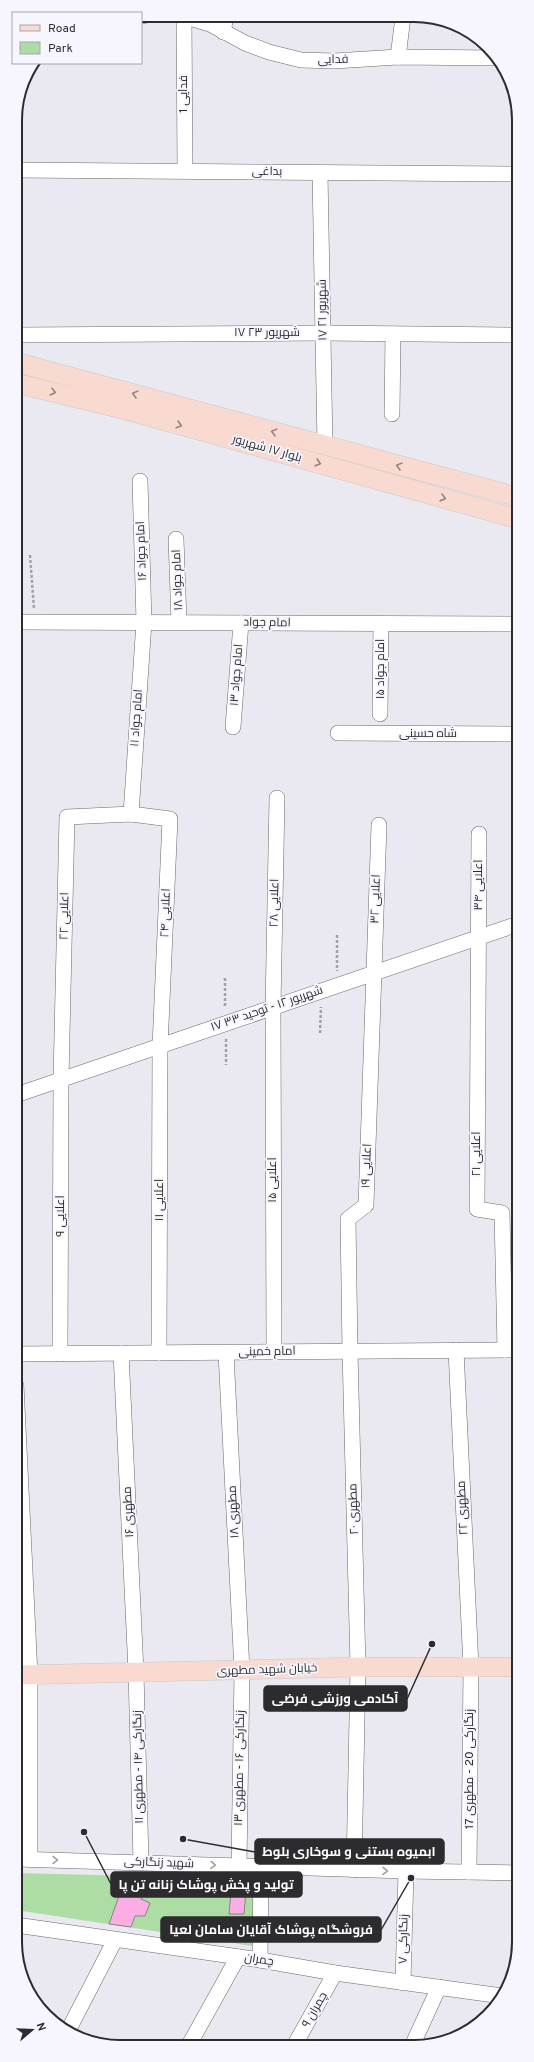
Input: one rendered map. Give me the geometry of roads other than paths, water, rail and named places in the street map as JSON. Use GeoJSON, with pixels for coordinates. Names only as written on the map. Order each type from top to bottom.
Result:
{"type":"FeatureCollection","features":[{"type":"Feature","properties":{"kind":"main road","name":"بلوار ۱۷ شهریور"},"geometry":{"type":"LineString","coordinates":[[22,364],[512,495]]}},
{"type":"Feature","properties":{"kind":"main road","name":"بلوار ۱۷ شهریور"},"geometry":{"type":"LineString","coordinates":[[22,385],[126,410],[512,517]]}},
{"type":"Feature","properties":{"kind":"main road","name":"خیابان شهید مطهری"},"geometry":{"type":"LineString","coordinates":[[23,1675],[242,1671],[358,1667],[512,1667]]}},
{"type":"Feature","properties":{"kind":"street","name":"فدایی 1"},"geometry":{"type":"LineString","coordinates":[[181,22],[185,171]]}},
{"type":"Feature","properties":{"kind":"street","name":"فدایی"},"geometry":{"type":"LineString","coordinates":[[203,22],[269,52],[301,60],[334,61],[398,57],[490,58]]}},
{"type":"Feature","properties":{"kind":"street"},"geometry":{"type":"LineString","coordinates":[[224,32],[225,22]]}},
{"type":"Feature","properties":{"kind":"street"},"geometry":{"type":"LineString","coordinates":[[398,57],[402,22]]}},
{"type":"Feature","properties":{"kind":"street","name":"بداغی"},"geometry":{"type":"LineString","coordinates":[[22,170],[185,171],[320,174],[512,174]]}},
{"type":"Feature","properties":{"kind":"street","name":"۱۷ شهریور ۲۱"},"geometry":{"type":"LineString","coordinates":[[320,174],[325,446]]}},
{"type":"Feature","properties":{"kind":"street","name":"۱۷ شهریور ۲۳"},"geometry":{"type":"LineString","coordinates":[[22,335],[323,333],[512,335]]}},
{"type":"Feature","properties":{"kind":"street"},"geometry":{"type":"LineString","coordinates":[[392,334],[392,414]]}},
{"type":"Feature","properties":{"kind":"street","name":"امام جواد ۱۶"},"geometry":{"type":"LineString","coordinates":[[140,482],[144,622]]}},
{"type":"Feature","properties":{"kind":"street","name":"امام جواد ۱۸"},"geometry":{"type":"LineString","coordinates":[[176,539],[179,622]]}},
{"type":"Feature","properties":{"kind":"street","name":"امام جواد"},"geometry":{"type":"LineString","coordinates":[[22,622],[512,624]]}},
{"type":"Feature","properties":{"kind":"street","name":"امام جواد ۱۱"},"geometry":{"type":"LineString","coordinates":[[131,814],[144,622]]}},
{"type":"Feature","properties":{"kind":"street","name":"امام جواد ۱۳"},"geometry":{"type":"LineString","coordinates":[[233,727],[240,623]]}},
{"type":"Feature","properties":{"kind":"street","name":"امام جواد ۱۵"},"geometry":{"type":"LineString","coordinates":[[380,714],[381,624]]}},
{"type":"Feature","properties":{"kind":"street","name":"شاه حسینی"},"geometry":{"type":"LineString","coordinates":[[338,734],[512,734]]}},
{"type":"Feature","properties":{"kind":"street","name":"اعلایی ۲۸"},"geometry":{"type":"LineString","coordinates":[[273,1007],[277,798]]}},
{"type":"Feature","properties":{"kind":"street","name":"اعلایی ۲۴"},"geometry":{"type":"LineString","coordinates":[[131,814],[170,819],[160,1046]]}},
{"type":"Feature","properties":{"kind":"street","name":"اعلایی ۲۲"},"geometry":{"type":"LineString","coordinates":[[61,1079],[67,817],[131,814]]}},
{"type":"Feature","properties":{"kind":"street","name":"اعلایی ۳۲"},"geometry":{"type":"LineString","coordinates":[[372,972],[379,825]]}},
{"type":"Feature","properties":{"kind":"street","name":"اعلایی ۳۴"},"geometry":{"type":"LineString","coordinates":[[479,834],[479,937]]}},
{"type":"Feature","properties":{"kind":"street","name":"۱۷ شهریور ۱۲ - توحید ۳۳"},"geometry":{"type":"LineString","coordinates":[[22,1093],[226,1024],[372,972],[512,926]]}},
{"type":"Feature","properties":{"kind":"street","name":"اعلایی ۲۱"},"geometry":{"type":"LineString","coordinates":[[479,937],[477,1209],[502,1213],[512,1350]]}},
{"type":"Feature","properties":{"kind":"street","name":"اعلایی ۱۹"},"geometry":{"type":"LineString","coordinates":[[350,1351],[348,1218],[366,1205],[372,972]]}},
{"type":"Feature","properties":{"kind":"street","name":"اعلایی ۱۵"},"geometry":{"type":"LineString","coordinates":[[273,1007],[274,1352]]}},
{"type":"Feature","properties":{"kind":"street","name":"اعلایی ۱۱"},"geometry":{"type":"LineString","coordinates":[[159,1353],[160,1046]]}},
{"type":"Feature","properties":{"kind":"street","name":"اعلایی ۹"},"geometry":{"type":"LineString","coordinates":[[60,1354],[61,1079]]}},
{"type":"Feature","properties":{"kind":"street","name":"مطهری ۲۲"},"geometry":{"type":"LineString","coordinates":[[456,1350],[471,1667]]}},
{"type":"Feature","properties":{"kind":"street","name":"امام خمینی"},"geometry":{"type":"LineString","coordinates":[[22,1354],[512,1350]]}},
{"type":"Feature","properties":{"kind":"street","name":"مطهری ۲۰"},"geometry":{"type":"LineString","coordinates":[[350,1351],[358,1667],[354,1870]]}},
{"type":"Feature","properties":{"kind":"street","name":"مطهری ۱۸"},"geometry":{"type":"LineString","coordinates":[[226,1352],[242,1671]]}},
{"type":"Feature","properties":{"kind":"street","name":"مطهری ۱۶"},"geometry":{"type":"LineString","coordinates":[[121,1353],[136,1672]]}},
{"type":"Feature","properties":{"kind":"street"},"geometry":{"type":"LineString","coordinates":[[22,1634],[23,1859]]}},
{"type":"Feature","properties":{"kind":"street","name":"زنگارکی 20 - مطهری 17"},"geometry":{"type":"LineString","coordinates":[[469,1872],[471,1667]]}},
{"type":"Feature","properties":{"kind":"street","name":"زنگارکی ۱۶ - مطهری ۱۳"},"geometry":{"type":"LineString","coordinates":[[239,1866],[242,1671]]}},
{"type":"Feature","properties":{"kind":"street","name":"زنگارکی ۱۴ - مطهری ۱۱"},"geometry":{"type":"LineString","coordinates":[[136,1672],[141,1862]]}},
{"type":"Feature","properties":{"kind":"street","name":"شهید زنگارکی"},"geometry":{"type":"LineString","coordinates":[[23,1859],[354,1870],[512,1873]]}},
{"type":"Feature","properties":{"kind":"street"},"geometry":{"type":"LineString","coordinates":[[260,1960],[261,1866]]}},
{"type":"Feature","properties":{"kind":"street","name":"زنگارکی ۷"},"geometry":{"type":"LineString","coordinates":[[403,1982],[406,1871]]}},
{"type":"Feature","properties":{"kind":"street","name":"چمران"},"geometry":{"type":"LineString","coordinates":[[22,1926],[260,1960],[335,1974],[496,1995]]}},
{"type":"Feature","properties":{"kind":"street"},"geometry":{"type":"LineString","coordinates":[[71,2026],[115,1940]]}},
{"type":"Feature","properties":{"kind":"street"},"geometry":{"type":"LineString","coordinates":[[192,2040],[238,1957]]}},
{"type":"Feature","properties":{"kind":"street","name":"چمران ۹"},"geometry":{"type":"LineString","coordinates":[[297,2040],[335,1974]]}},
{"type":"Feature","properties":{"kind":"street"},"geometry":{"type":"LineString","coordinates":[[415,2040],[439,1987]]}},
{"type":"Feature","properties":{"kind":"place","name":"آکادمی ورزشی فرضی"},"geometry":{"type":"Point","coordinates":[432,1644]}},
{"type":"Feature","properties":{"kind":"place","name":"تولید و پخش پوشاک زنانه تن پا"},"geometry":{"type":"Point","coordinates":[84,1832]}},
{"type":"Feature","properties":{"kind":"place","name":"ابمیوه بستنی و ‌سوخاری بلوط"},"geometry":{"type":"Point","coordinates":[183,1839]}},
{"type":"Feature","properties":{"kind":"place","name":"فروشگاه پوشاک آقایان سامان لعیا"},"geometry":{"type":"Point","coordinates":[411,1878]}}]}
